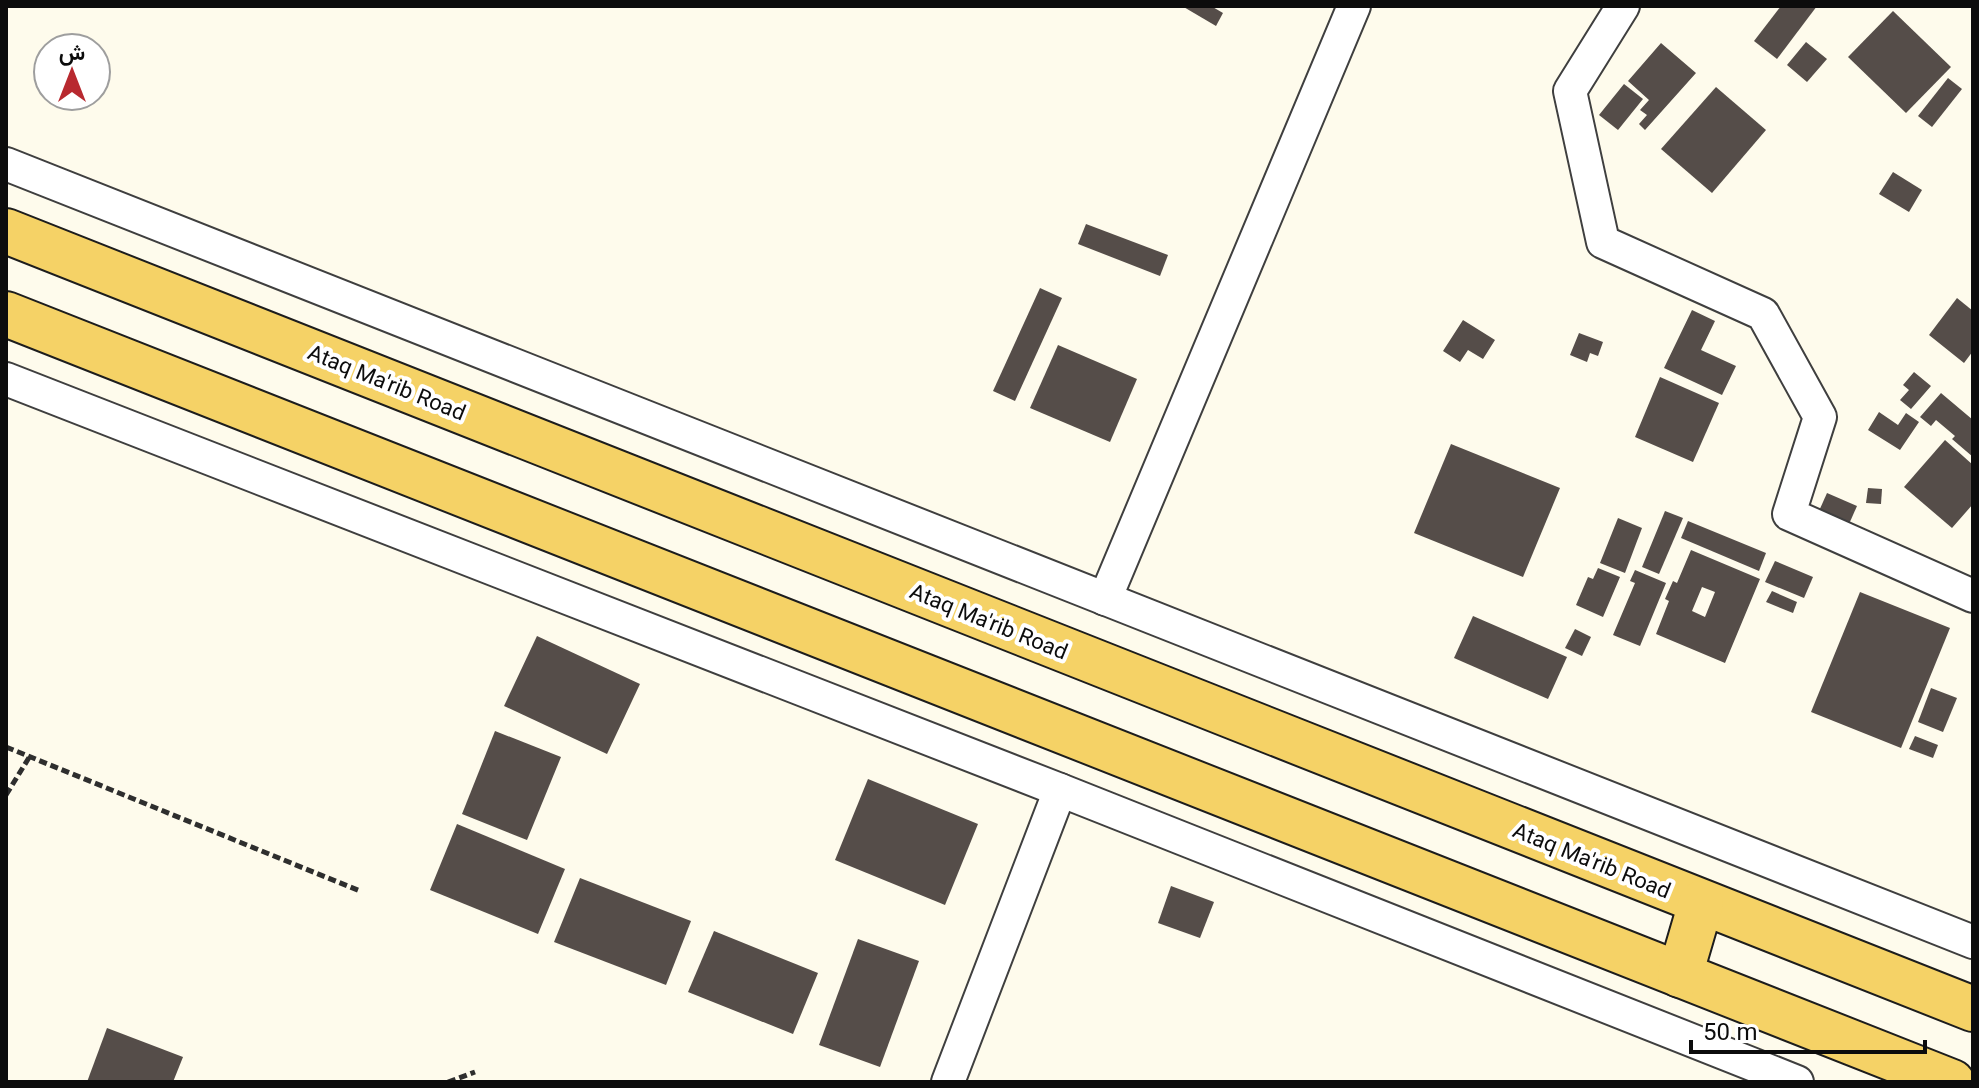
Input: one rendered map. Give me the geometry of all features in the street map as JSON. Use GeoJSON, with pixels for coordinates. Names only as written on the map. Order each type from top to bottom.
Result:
{"type":"FeatureCollection","features":[{"type":"Feature","properties":{"kind":"main road","name":"Ataq Ma'rib Road"},"geometry":{"type":"LineString","coordinates":[[6,231],[1973,1009]]}},
{"type":"Feature","properties":{"kind":"main road"},"geometry":{"type":"LineString","coordinates":[[6,314],[1680,975],[1854,1064],[1952,1082]]}},
{"type":"Feature","properties":{"kind":"main road"},"geometry":{"type":"LineString","coordinates":[[1680,975],[1701,903]]}},
{"type":"Feature","properties":{"kind":"street"},"geometry":{"type":"LineString","coordinates":[[1105,599],[1354,6]]}},
{"type":"Feature","properties":{"kind":"street"},"geometry":{"type":"LineString","coordinates":[[1623,6],[1570,91],[1603,242],[1763,314],[1820,417],[1789,514],[1973,596]]}},
{"type":"Feature","properties":{"kind":"street"},"geometry":{"type":"LineString","coordinates":[[6,164],[1973,942]]}},
{"type":"Feature","properties":{"kind":"street"},"geometry":{"type":"LineString","coordinates":[[6,379],[1060,790],[1797,1082]]}},
{"type":"Feature","properties":{"kind":"street"},"geometry":{"type":"LineString","coordinates":[[948,1082],[1060,790]]}},
{"type":"Feature","properties":{"kind":"path"},"geometry":{"type":"LineString","coordinates":[[6,747],[360,891]]}},
{"type":"Feature","properties":{"kind":"path"},"geometry":{"type":"LineString","coordinates":[[6,795],[30,756]]}},
{"type":"Feature","properties":{"kind":"path"},"geometry":{"type":"LineString","coordinates":[[448,1082],[475,1072]]}},
{"type":"Feature","properties":{"kind":"building"},"geometry":{"type":"Polygon","coordinates":[[[1182,6],[1211,6],[1223,13],[1216,26],[1182,6]]]}},
{"type":"Feature","properties":{"kind":"building"},"geometry":{"type":"Polygon","coordinates":[[[1781,6],[1817,6],[1777,59],[1754,41],[1781,6]]]}},
{"type":"Feature","properties":{"kind":"building"},"geometry":{"type":"Polygon","coordinates":[[[1893,11],[1951,67],[1906,113],[1848,57],[1893,11]]]}},
{"type":"Feature","properties":{"kind":"building"},"geometry":{"type":"Polygon","coordinates":[[[1806,42],[1827,59],[1807,82],[1787,65],[1806,42]]]}},
{"type":"Feature","properties":{"kind":"building"},"geometry":{"type":"Polygon","coordinates":[[[1661,43],[1696,73],[1645,130],[1639,124],[1647,115],[1640,110],[1649,100],[1628,81],[1661,43]]]}},
{"type":"Feature","properties":{"kind":"building"},"geometry":{"type":"Polygon","coordinates":[[[1948,78],[1962,89],[1932,127],[1918,116],[1948,78]]]}},
{"type":"Feature","properties":{"kind":"building"},"geometry":{"type":"Polygon","coordinates":[[[1624,84],[1643,99],[1618,130],[1599,115],[1624,84]]]}},
{"type":"Feature","properties":{"kind":"building"},"geometry":{"type":"Polygon","coordinates":[[[1716,87],[1766,130],[1712,193],[1661,149],[1716,87]]]}},
{"type":"Feature","properties":{"kind":"building"},"geometry":{"type":"Polygon","coordinates":[[[1893,172],[1922,190],[1909,212],[1879,194],[1893,172]]]}},
{"type":"Feature","properties":{"kind":"building"},"geometry":{"type":"Polygon","coordinates":[[[1086,224],[1168,255],[1160,276],[1078,244],[1086,224]]]}},
{"type":"Feature","properties":{"kind":"building"},"geometry":{"type":"Polygon","coordinates":[[[1040,288],[1062,298],[1015,401],[993,391],[1040,288]]]}},
{"type":"Feature","properties":{"kind":"building"},"geometry":{"type":"Polygon","coordinates":[[[1957,298],[1973,311],[1973,351],[1964,363],[1929,335],[1957,298]]]}},
{"type":"Feature","properties":{"kind":"building"},"geometry":{"type":"Polygon","coordinates":[[[1692,310],[1715,321],[1701,350],[1736,366],[1722,395],[1664,368],[1692,310]]]}},
{"type":"Feature","properties":{"kind":"building"},"geometry":{"type":"Polygon","coordinates":[[[1463,320],[1495,340],[1483,359],[1468,350],[1460,362],[1443,351],[1463,320]]]}},
{"type":"Feature","properties":{"kind":"building"},"geometry":{"type":"Polygon","coordinates":[[[1579,333],[1603,342],[1598,356],[1590,353],[1587,362],[1570,355],[1579,333]]]}},
{"type":"Feature","properties":{"kind":"building"},"geometry":{"type":"Polygon","coordinates":[[[1058,345],[1137,379],[1110,442],[1030,408],[1058,345]]]}},
{"type":"Feature","properties":{"kind":"building"},"geometry":{"type":"Polygon","coordinates":[[[1914,372],[1931,386],[1911,409],[1900,400],[1909,390],[1903,385],[1914,372]]]}},
{"type":"Feature","properties":{"kind":"building"},"geometry":{"type":"Polygon","coordinates":[[[1660,377],[1719,403],[1693,462],[1635,437],[1660,377]]]}},
{"type":"Feature","properties":{"kind":"building"},"geometry":{"type":"Polygon","coordinates":[[[1941,393],[1973,420],[1973,457],[1936,420],[1931,426],[1920,417],[1941,393]]]}},
{"type":"Feature","properties":{"kind":"building"},"geometry":{"type":"Polygon","coordinates":[[[1879,412],[1898,425],[1906,413],[1919,422],[1900,450],[1868,430],[1879,412]]]}},
{"type":"Feature","properties":{"kind":"building"},"geometry":{"type":"Polygon","coordinates":[[[1945,440],[1973,465],[1973,504],[1952,528],[1904,487],[1945,440]]]}},
{"type":"Feature","properties":{"kind":"building"},"geometry":{"type":"Polygon","coordinates":[[[1451,444],[1560,488],[1523,577],[1414,533],[1451,444]]]}},
{"type":"Feature","properties":{"kind":"building"},"geometry":{"type":"Polygon","coordinates":[[[1868,488],[1882,489],[1881,504],[1866,503],[1868,488]]]}},
{"type":"Feature","properties":{"kind":"building"},"geometry":{"type":"Polygon","coordinates":[[[1827,493],[1857,506],[1849,524],[1819,511],[1827,493]]]}},
{"type":"Feature","properties":{"kind":"building"},"geometry":{"type":"Polygon","coordinates":[[[1665,511],[1683,518],[1659,574],[1642,567],[1665,511]]]}},
{"type":"Feature","properties":{"kind":"building"},"geometry":{"type":"Polygon","coordinates":[[[1618,518],[1642,528],[1625,573],[1600,563],[1618,518]]]}},
{"type":"Feature","properties":{"kind":"building"},"geometry":{"type":"Polygon","coordinates":[[[1688,521],[1766,553],[1759,571],[1681,538],[1688,521]]]}},
{"type":"Feature","properties":{"kind":"building"},"geometry":{"type":"Polygon","coordinates":[[[1691,550],[1760,579],[1725,663],[1656,634],[1669,601],[1665,599],[1673,581],[1677,583],[1691,550]],[[1702,587],[1692,611],[1705,617],[1715,592],[1702,587]]]}},
{"type":"Feature","properties":{"kind":"building"},"geometry":{"type":"Polygon","coordinates":[[[1775,561],[1813,577],[1804,598],[1765,582],[1775,561]]]}},
{"type":"Feature","properties":{"kind":"building"},"geometry":{"type":"Polygon","coordinates":[[[1598,568],[1620,577],[1603,617],[1576,605],[1588,577],[1593,579],[1598,568]]]}},
{"type":"Feature","properties":{"kind":"building"},"geometry":{"type":"Polygon","coordinates":[[[1635,570],[1666,583],[1640,646],[1613,635],[1635,583],[1630,581],[1635,570]]]}},
{"type":"Feature","properties":{"kind":"building"},"geometry":{"type":"Polygon","coordinates":[[[1772,591],[1797,602],[1793,613],[1766,602],[1772,591]]]}},
{"type":"Feature","properties":{"kind":"building"},"geometry":{"type":"Polygon","coordinates":[[[1860,592],[1950,628],[1901,748],[1811,712],[1860,592]]]}},
{"type":"Feature","properties":{"kind":"building"},"geometry":{"type":"Polygon","coordinates":[[[1473,616],[1567,657],[1548,699],[1454,658],[1473,616]]]}},
{"type":"Feature","properties":{"kind":"building"},"geometry":{"type":"Polygon","coordinates":[[[1575,629],[1591,637],[1582,656],[1565,648],[1575,629]]]}},
{"type":"Feature","properties":{"kind":"building"},"geometry":{"type":"Polygon","coordinates":[[[537,636],[640,684],[607,754],[504,706],[537,636]]]}},
{"type":"Feature","properties":{"kind":"building"},"geometry":{"type":"Polygon","coordinates":[[[1931,688],[1957,698],[1943,732],[1918,722],[1931,688]]]}},
{"type":"Feature","properties":{"kind":"building"},"geometry":{"type":"Polygon","coordinates":[[[495,731],[561,757],[527,840],[462,814],[495,731]]]}},
{"type":"Feature","properties":{"kind":"building"},"geometry":{"type":"Polygon","coordinates":[[[1915,736],[1938,745],[1933,758],[1909,749],[1915,736]]]}},
{"type":"Feature","properties":{"kind":"building"},"geometry":{"type":"Polygon","coordinates":[[[868,779],[978,824],[945,905],[835,860],[868,779]]]}},
{"type":"Feature","properties":{"kind":"building"},"geometry":{"type":"Polygon","coordinates":[[[457,824],[565,869],[538,934],[430,890],[457,824]]]}},
{"type":"Feature","properties":{"kind":"building"},"geometry":{"type":"Polygon","coordinates":[[[580,878],[691,921],[666,985],[554,942],[580,878]]]}},
{"type":"Feature","properties":{"kind":"building"},"geometry":{"type":"Polygon","coordinates":[[[1171,886],[1214,902],[1200,938],[1158,923],[1171,886]]]}},
{"type":"Feature","properties":{"kind":"building"},"geometry":{"type":"Polygon","coordinates":[[[714,931],[818,973],[793,1034],[688,992],[714,931]]]}},
{"type":"Feature","properties":{"kind":"building"},"geometry":{"type":"Polygon","coordinates":[[[858,939],[919,961],[880,1067],[819,1045],[858,939]]]}},
{"type":"Feature","properties":{"kind":"building"},"geometry":{"type":"Polygon","coordinates":[[[107,1028],[183,1057],[173,1082],[87,1082],[107,1028]]]}}]}
